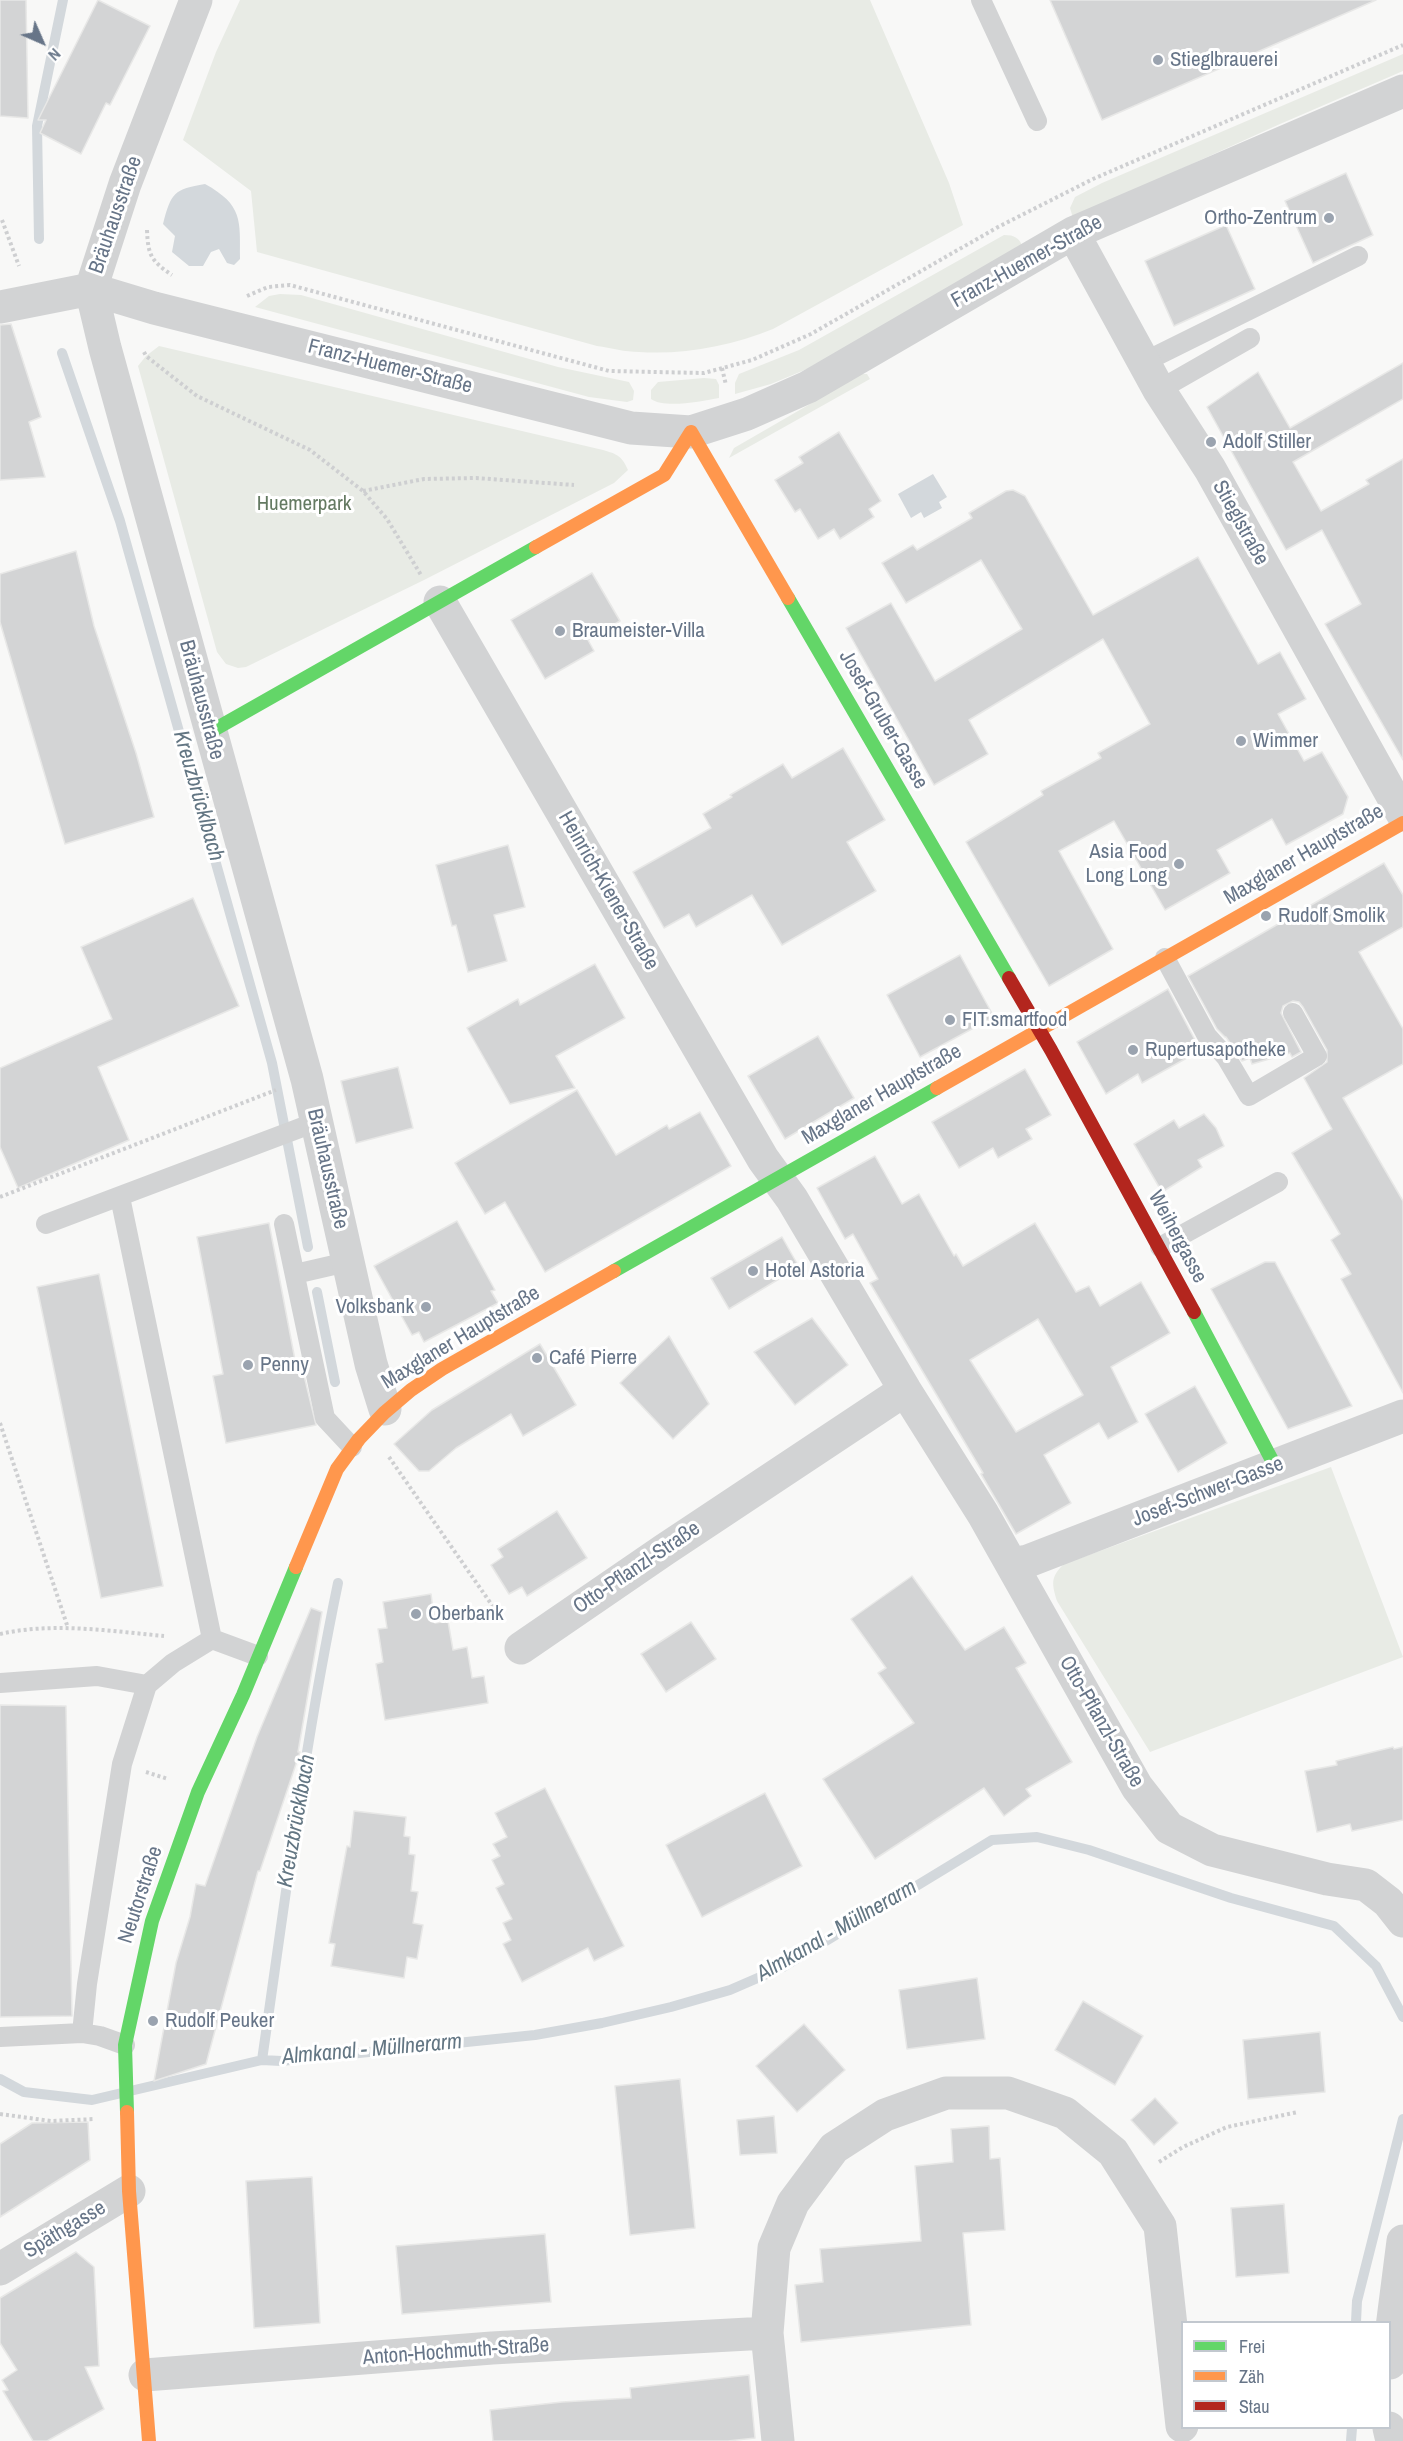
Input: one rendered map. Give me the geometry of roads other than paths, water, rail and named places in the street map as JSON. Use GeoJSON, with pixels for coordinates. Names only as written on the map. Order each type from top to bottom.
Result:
{"type":"FeatureCollection","features":[{"type":"Feature","properties":{"kind":"street","name":"Bräuhausstraße"},"geometry":{"type":"LineString","coordinates":[[196,0],[125,184],[91,289],[210,732],[307,1079],[297,1130],[347,1262],[371,1364],[385,1409]]}},
{"type":"Feature","properties":{"kind":"street","name":"Franz-Huemer-Straße"},"geometry":{"type":"LineString","coordinates":[[91,289],[154,308],[631,428],[692,432],[747,414],[808,387],[1073,233],[1403,91]]}},
{"type":"Feature","properties":{"kind":"street","name":"Stieglstraße"},"geometry":{"type":"LineString","coordinates":[[1073,233],[1152,376],[1210,469],[1403,815]]}},
{"type":"Feature","properties":{"kind":"street"},"geometry":{"type":"LineString","coordinates":[[0,307],[91,289]]}},
{"type":"Feature","properties":{"kind":"street"},"geometry":{"type":"LineString","coordinates":[[210,732],[432,591],[664,474],[692,432]]}},
{"type":"Feature","properties":{"kind":"street","name":"Josef-Gruber-Gasse"},"geometry":{"type":"LineString","coordinates":[[692,432],[1039,1030]]}},
{"type":"Feature","properties":{"kind":"street","name":"Heinrich-Kiener-Straße"},"geometry":{"type":"LineString","coordinates":[[432,591],[757,1149],[777,1179]]}},
{"type":"Feature","properties":{"kind":"street","name":"Maxglaner Hauptstraße"},"geometry":{"type":"LineString","coordinates":[[385,1409],[434,1374],[1403,823]]}},
{"type":"Feature","properties":{"kind":"street","name":"Weihergasse"},"geometry":{"type":"LineString","coordinates":[[1039,1030],[1160,1247],[1275,1466]]}},
{"type":"Feature","properties":{"kind":"street","name":"Otto-Pflanzl-Straße"},"geometry":{"type":"LineString","coordinates":[[777,1179],[792,1199],[905,1390],[1012,1564],[1137,1787],[1169,1828],[1212,1850],[1327,1880],[1366,1885],[1403,1884]]}},
{"type":"Feature","properties":{"kind":"street","name":"Otto-Pflanzl-Straße"},"geometry":{"type":"LineString","coordinates":[[521,1648],[905,1390]]}},
{"type":"Feature","properties":{"kind":"street","name":"Neutorstraße"},"geometry":{"type":"LineString","coordinates":[[149,2441],[129,2191],[124,2045],[152,1921],[202,1780],[243,1695],[333,1479],[352,1447],[385,1409]]}},
{"type":"Feature","properties":{"kind":"street","name":"Josef-Schwer-Gasse"},"geometry":{"type":"LineString","coordinates":[[1012,1564],[1028,1561],[1403,1416]]}},
{"type":"Feature","properties":{"kind":"street"},"geometry":{"type":"LineString","coordinates":[[1366,1885],[1388,1902],[1403,1922]]}},
{"type":"Feature","properties":{"kind":"street"},"geometry":{"type":"LineString","coordinates":[[778,2441],[767,2333],[774,2248],[793,2203],[834,2148],[885,2115],[946,2093],[1008,2093],[1065,2113],[1113,2152],[1160,2226],[1181,2410]]}},
{"type":"Feature","properties":{"kind":"street","name":"Späthgasse"},"geometry":{"type":"LineString","coordinates":[[0,2269],[129,2191]]}},
{"type":"Feature","properties":{"kind":"street"},"geometry":{"type":"LineString","coordinates":[[1391,2335],[1403,2241]]}},
{"type":"Feature","properties":{"kind":"street","name":"Anton-Hochmuth-Straße"},"geometry":{"type":"LineString","coordinates":[[145,2375],[492,2348],[767,2333]]}},
{"type":"Feature","properties":{"kind":"lane"},"geometry":{"type":"LineString","coordinates":[[981,0],[1037,121]]}},
{"type":"Feature","properties":{"kind":"lane"},"geometry":{"type":"LineString","coordinates":[[1152,376],[1358,256]]}},
{"type":"Feature","properties":{"kind":"lane"},"geometry":{"type":"LineString","coordinates":[[1152,376],[1250,338]]}},
{"type":"Feature","properties":{"kind":"lane"},"geometry":{"type":"LineString","coordinates":[[1165,958],[1207,1036],[1226,1057],[1249,1096],[1317,1056],[1293,1012]]}},
{"type":"Feature","properties":{"kind":"lane"},"geometry":{"type":"LineString","coordinates":[[46,1224],[297,1130]]}},
{"type":"Feature","properties":{"kind":"lane"},"geometry":{"type":"LineString","coordinates":[[1160,1247],[1278,1182]]}},
{"type":"Feature","properties":{"kind":"lane"},"geometry":{"type":"LineString","coordinates":[[120,1197],[212,1639]]}},
{"type":"Feature","properties":{"kind":"lane"},"geometry":{"type":"LineString","coordinates":[[284,1224],[325,1418],[352,1447]]}},
{"type":"Feature","properties":{"kind":"lane"},"geometry":{"type":"LineString","coordinates":[[295,1275],[347,1262]]}},
{"type":"Feature","properties":{"kind":"lane"},"geometry":{"type":"LineString","coordinates":[[212,1639],[258,1656]]}},
{"type":"Feature","properties":{"kind":"lane"},"geometry":{"type":"LineString","coordinates":[[82,2034],[87,1984],[122,1764],[147,1685],[173,1663],[212,1639]]}},
{"type":"Feature","properties":{"kind":"lane"},"geometry":{"type":"LineString","coordinates":[[0,1683],[97,1676],[147,1685]]}},
{"type":"Feature","properties":{"kind":"lane"},"geometry":{"type":"LineString","coordinates":[[0,2037],[82,2034],[100,2036],[124,2045]]}},
{"type":"Feature","properties":{"kind":"waterway","name":"Kreuzbrücklbach"},"geometry":{"type":"LineString","coordinates":[[39,239],[37,126],[63,0]]}},
{"type":"Feature","properties":{"kind":"waterway","name":"Kreuzbrücklbach"},"geometry":{"type":"LineString","coordinates":[[62,353],[120,521],[272,1063],[308,1247]]}},
{"type":"Feature","properties":{"kind":"waterway","name":"Kreuzbrücklbach"},"geometry":{"type":"LineString","coordinates":[[317,1292],[335,1382]]}},
{"type":"Feature","properties":{"kind":"waterway","name":"Kreuzbrücklbach"},"geometry":{"type":"LineString","coordinates":[[262,2060],[306,1761],[338,1583]]}},
{"type":"Feature","properties":{"kind":"waterway","name":"Almkanal - Müllnerarm"},"geometry":{"type":"LineString","coordinates":[[0,2079],[24,2092],[92,2100],[262,2060],[281,2061],[535,2035],[671,2007],[730,1990],[783,1967],[992,1840],[1037,1837],[1089,1850],[1231,1898],[1334,1926],[1376,1966],[1403,2017]]}},
{"type":"Feature","properties":{"kind":"waterway","name":"Almkanal - Müllnerarm"},"geometry":{"type":"LineString","coordinates":[[1356,2321],[1357,2301],[1403,2119]]}},
{"type":"Feature","properties":{"kind":"waterway","name":"Almkanal - Müllnerarm"},"geometry":{"type":"LineString","coordinates":[[1351,2441],[1352,2429]]}},
{"type":"Feature","properties":{"kind":"place","name":"Stieglbrauerei"},"geometry":{"type":"Point","coordinates":[1158,60]}},
{"type":"Feature","properties":{"kind":"place","name":"Ortho-Zentrum"},"geometry":{"type":"Point","coordinates":[1329,218]}},
{"type":"Feature","properties":{"kind":"place","name":"Adolf Stiller"},"geometry":{"type":"Point","coordinates":[1211,442]}},
{"type":"Feature","properties":{"kind":"place","name":"Braumeister-Villa"},"geometry":{"type":"Point","coordinates":[560,631]}},
{"type":"Feature","properties":{"kind":"place","name":"Wimmer"},"geometry":{"type":"Point","coordinates":[1241,741]}},
{"type":"Feature","properties":{"kind":"place","name":"Asia Food Long Long"},"geometry":{"type":"Point","coordinates":[1179,864]}},
{"type":"Feature","properties":{"kind":"place","name":"Rudolf Smolik"},"geometry":{"type":"Point","coordinates":[1266,916]}},
{"type":"Feature","properties":{"kind":"place","name":"FIT.smartfood"},"geometry":{"type":"Point","coordinates":[950,1020]}},
{"type":"Feature","properties":{"kind":"place","name":"Rupertusapotheke"},"geometry":{"type":"Point","coordinates":[1133,1050]}},
{"type":"Feature","properties":{"kind":"place","name":"Hotel Astoria"},"geometry":{"type":"Point","coordinates":[753,1271]}},
{"type":"Feature","properties":{"kind":"place","name":"Volksbank"},"geometry":{"type":"Point","coordinates":[426,1307]}},
{"type":"Feature","properties":{"kind":"place","name":"Café Pierre"},"geometry":{"type":"Point","coordinates":[537,1358]}},
{"type":"Feature","properties":{"kind":"place","name":"Penny"},"geometry":{"type":"Point","coordinates":[248,1365]}},
{"type":"Feature","properties":{"kind":"place","name":"Oberbank"},"geometry":{"type":"Point","coordinates":[416,1614]}},
{"type":"Feature","properties":{"kind":"place","name":"Rudolf Peuker"},"geometry":{"type":"Point","coordinates":[153,2021]}},
{"type":"Feature","properties":{"kind":"park label","name":"Huemerpark"},"geometry":{"type":"Point","coordinates":[304,504]}}]}
